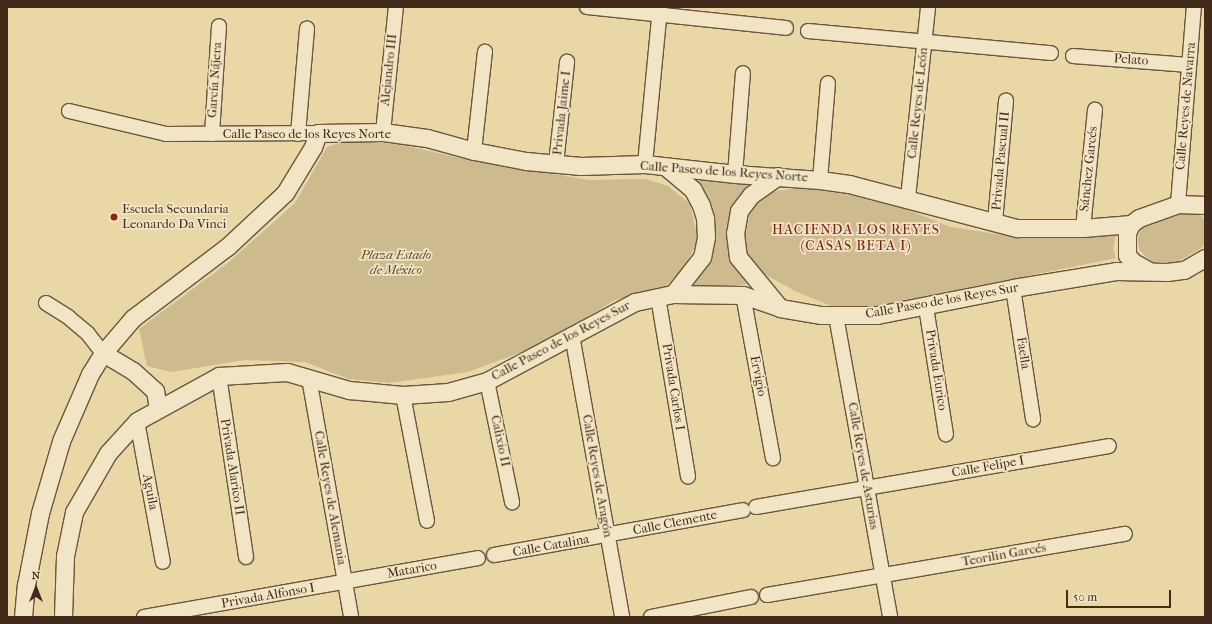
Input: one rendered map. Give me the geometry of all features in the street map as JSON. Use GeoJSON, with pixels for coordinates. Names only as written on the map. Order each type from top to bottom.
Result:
{"type":"FeatureCollection","features":[{"type":"Feature","properties":{"kind":"street","name":"Alejandro III"},"geometry":{"type":"LineString","coordinates":[[383,132],[396,7]]}},
{"type":"Feature","properties":{"kind":"street"},"geometry":{"type":"LineString","coordinates":[[587,7],[660,10],[786,28]]}},
{"type":"Feature","properties":{"kind":"street","name":"Calle Reyes de León"},"geometry":{"type":"LineString","coordinates":[[908,198],[928,7]]}},
{"type":"Feature","properties":{"kind":"street","name":"Calle Reyes de Navarra"},"geometry":{"type":"LineString","coordinates":[[1178,204],[1194,7]]}},
{"type":"Feature","properties":{"kind":"street"},"geometry":{"type":"LineString","coordinates":[[645,164],[660,10]]}},
{"type":"Feature","properties":{"kind":"street","name":"García Nájera"},"geometry":{"type":"LineString","coordinates":[[212,134],[219,26]]}},
{"type":"Feature","properties":{"kind":"street"},"geometry":{"type":"LineString","coordinates":[[298,134],[307,28]]}},
{"type":"Feature","properties":{"kind":"street"},"geometry":{"type":"LineString","coordinates":[[808,31],[1051,53]]}},
{"type":"Feature","properties":{"kind":"street"},"geometry":{"type":"LineString","coordinates":[[474,151],[485,52]]}},
{"type":"Feature","properties":{"kind":"street","name":"Pelato"},"geometry":{"type":"LineString","coordinates":[[1073,56],[1189,65]]}},
{"type":"Feature","properties":{"kind":"street","name":"Privada Jaime I"},"geometry":{"type":"LineString","coordinates":[[556,164],[567,62]]}},
{"type":"Feature","properties":{"kind":"street"},"geometry":{"type":"LineString","coordinates":[[735,174],[744,73]]}},
{"type":"Feature","properties":{"kind":"street"},"geometry":{"type":"LineString","coordinates":[[820,180],[828,84]]}},
{"type":"Feature","properties":{"kind":"street","name":"Privada Pascual II"},"geometry":{"type":"LineString","coordinates":[[995,222],[1006,100]]}},
{"type":"Feature","properties":{"kind":"street","name":"Sánchez Garcés"},"geometry":{"type":"LineString","coordinates":[[1083,228],[1095,110]]}},
{"type":"Feature","properties":{"kind":"street","name":"Calle Paseo de los Reyes Norte"},"geometry":{"type":"LineString","coordinates":[[69,111],[166,134],[298,134],[383,132],[427,138],[474,151],[526,161],[581,166],[645,164],[666,168],[820,180],[849,184],[908,198],[1017,228],[1083,228],[1131,224],[1140,218],[1178,204],[1204,206]]}},
{"type":"Feature","properties":{"kind":"street"},"geometry":{"type":"LineString","coordinates":[[23,617],[26,585],[40,513],[60,441],[90,374],[103,353],[133,318],[227,247],[285,193],[313,147],[318,133]]}},
{"type":"Feature","properties":{"kind":"street"},"geometry":{"type":"LineString","coordinates":[[666,168],[693,190],[696,195],[705,218],[706,237],[702,257],[666,296]]}},
{"type":"Feature","properties":{"kind":"street"},"geometry":{"type":"LineString","coordinates":[[778,176],[751,195],[739,211],[735,233],[738,257],[780,308]]}},
{"type":"Feature","properties":{"kind":"street"},"geometry":{"type":"LineString","coordinates":[[1131,224],[1127,233],[1127,255],[1133,262],[1149,271]]}},
{"type":"Feature","properties":{"kind":"street","name":"Calle Paseo de los Reyes Sur"},"geometry":{"type":"LineString","coordinates":[[63,617],[65,556],[74,512],[108,453],[137,421],[158,408],[219,376],[287,372],[350,390],[403,395],[448,392],[487,381],[635,302],[666,296],[743,295],[780,308],[836,316],[877,315],[1013,288],[1116,272],[1167,272],[1184,270],[1205,258]]}},
{"type":"Feature","properties":{"kind":"street","name":"Faella"},"geometry":{"type":"LineString","coordinates":[[1013,288],[1033,419]]}},
{"type":"Feature","properties":{"kind":"street","name":"Ervigio"},"geometry":{"type":"LineString","coordinates":[[743,295],[773,458]]}},
{"type":"Feature","properties":{"kind":"street","name":"Privada Carlos I"},"geometry":{"type":"LineString","coordinates":[[666,296],[688,477]]}},
{"type":"Feature","properties":{"kind":"street"},"geometry":{"type":"LineString","coordinates":[[46,303],[68,317],[88,334],[103,353],[133,371],[155,391],[158,408]]}},
{"type":"Feature","properties":{"kind":"street","name":"Privada Eurico"},"geometry":{"type":"LineString","coordinates":[[926,306],[946,434]]}},
{"type":"Feature","properties":{"kind":"street","name":"Calle Reyes de Asturias"},"geometry":{"type":"LineString","coordinates":[[836,316],[890,617]]}},
{"type":"Feature","properties":{"kind":"street","name":"Calle Reyes de Aragón"},"geometry":{"type":"LineString","coordinates":[[572,335],[622,617]]}},
{"type":"Feature","properties":{"kind":"street","name":"Privada Alarico II"},"geometry":{"type":"LineString","coordinates":[[219,376],[246,557]]}},
{"type":"Feature","properties":{"kind":"street","name":"Calle Reyes de Alemania"},"geometry":{"type":"LineString","coordinates":[[309,378],[351,617]]}},
{"type":"Feature","properties":{"kind":"street","name":"Calixio II"},"geometry":{"type":"LineString","coordinates":[[487,381],[512,502]]}},
{"type":"Feature","properties":{"kind":"street"},"geometry":{"type":"LineString","coordinates":[[403,395],[427,521]]}},
{"type":"Feature","properties":{"kind":"street","name":"Aguila"},"geometry":{"type":"LineString","coordinates":[[137,421],[163,562]]}},
{"type":"Feature","properties":{"kind":"street","name":"Calle Felipe I"},"geometry":{"type":"LineString","coordinates":[[750,509],[1109,446]]}},
{"type":"Feature","properties":{"kind":"street","name":"Calle Clemente"},"geometry":{"type":"LineString","coordinates":[[608,536],[750,509]]}},
{"type":"Feature","properties":{"kind":"street","name":"Teorilin Garcés"},"geometry":{"type":"LineString","coordinates":[[767,595],[1125,534]]}},
{"type":"Feature","properties":{"kind":"street","name":"Calle Catalina"},"geometry":{"type":"LineString","coordinates":[[494,555],[608,536]]}},
{"type":"Feature","properties":{"kind":"street","name":"Matarico"},"geometry":{"type":"LineString","coordinates":[[345,582],[478,558]]}},
{"type":"Feature","properties":{"kind":"street","name":"Privada Alfonso I"},"geometry":{"type":"LineString","coordinates":[[144,617],[345,582]]}},
{"type":"Feature","properties":{"kind":"street"},"geometry":{"type":"LineString","coordinates":[[651,617],[751,597]]}},
{"type":"Feature","properties":{"kind":"green space","name":"Plaza Estado de México"},"geometry":{"type":"Polygon","coordinates":[[[347,141],[400,144],[459,158],[589,180],[645,179],[668,186],[690,204],[698,241],[684,267],[662,290],[615,300],[540,345],[468,372],[389,383],[349,379],[305,362],[244,360],[172,372],[147,366],[139,329],[229,262],[295,203],[327,147],[347,141]]]}},
{"type":"Feature","properties":{"kind":"green space"},"geometry":{"type":"Polygon","coordinates":[[[692,175],[754,184],[734,207],[747,283],[744,285],[692,285],[705,268],[710,254],[692,175]]]}},
{"type":"Feature","properties":{"kind":"green space"},"geometry":{"type":"Polygon","coordinates":[[[801,187],[850,195],[905,209],[951,227],[1016,237],[1116,233],[1113,249],[1116,258],[878,306],[831,306],[795,291],[757,270],[744,246],[750,210],[772,192],[801,187]]]}},
{"type":"Feature","properties":{"kind":"green space"},"geometry":{"type":"Polygon","coordinates":[[[1176,210],[1191,211],[1199,214],[1205,220],[1205,244],[1200,249],[1177,262],[1153,262],[1140,250],[1138,237],[1141,229],[1147,223],[1176,210]]]}},
{"type":"Feature","properties":{"kind":"place","name":"Escuela Secundaria Leonardo Da Vinci"},"geometry":{"type":"Point","coordinates":[114,217]}},
{"type":"Feature","properties":{"kind":"district","name":"HACIENDA LOS REYES (CASAS BETA I)"},"geometry":{"type":"Point","coordinates":[856,238]}}]}
